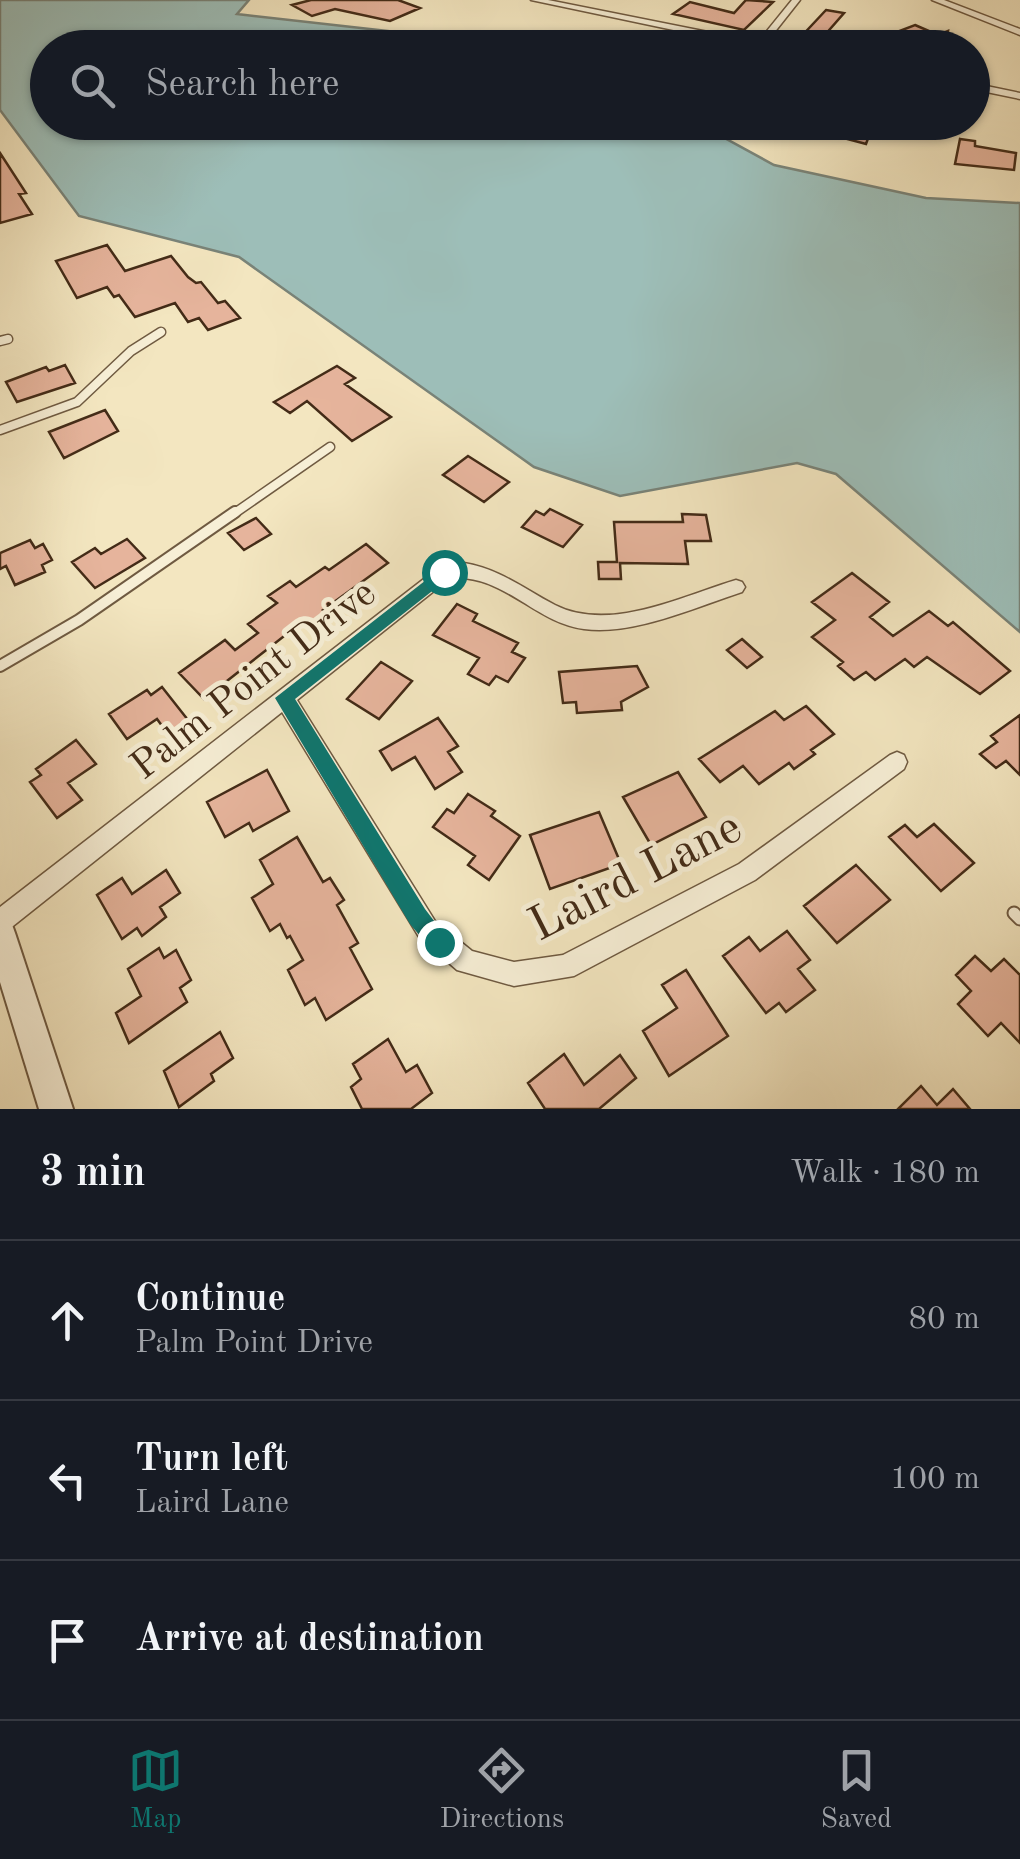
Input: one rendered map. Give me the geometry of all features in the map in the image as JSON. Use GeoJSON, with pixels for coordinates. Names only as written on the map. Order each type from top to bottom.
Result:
{"type":"FeatureCollection","features":[{"type":"Feature","properties":{"kind":"street"},"geometry":{"type":"LineString","coordinates":[[535,0],[685,30]]}},
{"type":"Feature","properties":{"kind":"street"},"geometry":{"type":"LineString","coordinates":[[772,30],[796,0]]}},
{"type":"Feature","properties":{"kind":"street"},"geometry":{"type":"LineString","coordinates":[[936,0],[1020,32]]}},
{"type":"Feature","properties":{"kind":"street"},"geometry":{"type":"LineString","coordinates":[[990,90],[1020,96]]}},
{"type":"Feature","properties":{"kind":"street","name":"Palm Point Drive"},"geometry":{"type":"LineString","coordinates":[[0,922],[434,578],[457,569],[483,570],[544,610],[586,622],[615,620],[736,587]]}},
{"type":"Feature","properties":{"kind":"street","name":"Laird Lane"},"geometry":{"type":"LineString","coordinates":[[284,698],[428,930],[466,961],[514,974],[564,968],[746,872],[896,762]]}},
{"type":"Feature","properties":{"kind":"street"},"geometry":{"type":"LineString","coordinates":[[0,933],[56,1109]]}},
{"type":"Feature","properties":{"kind":"lane"},"geometry":{"type":"LineString","coordinates":[[0,430],[77,402],[130,351],[161,332]]}},
{"type":"Feature","properties":{"kind":"lane"},"geometry":{"type":"LineString","coordinates":[[0,666],[80,620],[330,447]]}},
{"type":"Feature","properties":{"kind":"water"},"geometry":{"type":"Polygon","coordinates":[[[0,0],[249,0],[237,14],[379,30],[30,30],[30,140],[728,140],[774,165],[926,198],[1020,203],[1020,632],[836,474],[797,463],[620,496],[534,467],[239,257],[79,216],[0,110],[0,0]]]}},
{"type":"Feature","properties":{"kind":"building"},"geometry":{"type":"Polygon","coordinates":[[[311,0],[398,0],[420,8],[390,21],[335,9],[312,16],[292,5],[311,0]]]}},
{"type":"Feature","properties":{"kind":"building"},"geometry":{"type":"Polygon","coordinates":[[[746,0],[773,2],[744,30],[673,14],[690,2],[734,13],[746,0]]]}},
{"type":"Feature","properties":{"kind":"building"},"geometry":{"type":"Polygon","coordinates":[[[826,10],[844,13],[829,30],[807,30],[826,10]]]}},
{"type":"Feature","properties":{"kind":"building"},"geometry":{"type":"Polygon","coordinates":[[[960,140],[1016,153],[1014,170],[955,164],[960,140]]]}},
{"type":"Feature","properties":{"kind":"building"},"geometry":{"type":"Polygon","coordinates":[[[0,153],[26,193],[19,194],[32,214],[0,223],[0,153]]]}},
{"type":"Feature","properties":{"kind":"building"},"geometry":{"type":"Polygon","coordinates":[[[107,245],[125,271],[171,256],[188,277],[201,282],[218,303],[225,301],[240,318],[208,330],[199,318],[188,322],[175,303],[135,317],[119,295],[114,297],[107,287],[77,298],[56,261],[107,245]]]}},
{"type":"Feature","properties":{"kind":"building"},"geometry":{"type":"Polygon","coordinates":[[[65,365],[75,383],[17,402],[6,382],[46,367],[49,371],[65,365]]]}},
{"type":"Feature","properties":{"kind":"building"},"geometry":{"type":"Polygon","coordinates":[[[337,366],[355,378],[345,384],[391,417],[352,441],[307,401],[290,413],[274,402],[337,366]]]}},
{"type":"Feature","properties":{"kind":"building"},"geometry":{"type":"Polygon","coordinates":[[[105,410],[118,431],[64,458],[49,432],[105,410]]]}},
{"type":"Feature","properties":{"kind":"building"},"geometry":{"type":"Polygon","coordinates":[[[468,456],[509,482],[484,502],[443,475],[468,456]]]}},
{"type":"Feature","properties":{"kind":"building"},"geometry":{"type":"Polygon","coordinates":[[[550,509],[582,525],[563,547],[522,527],[536,511],[544,515],[550,509]]]}},
{"type":"Feature","properties":{"kind":"building"},"geometry":{"type":"Polygon","coordinates":[[[682,514],[706,515],[711,541],[685,541],[688,564],[620,563],[621,579],[599,579],[598,562],[617,562],[614,522],[683,522],[682,514]]]}},
{"type":"Feature","properties":{"kind":"building"},"geometry":{"type":"Polygon","coordinates":[[[256,518],[271,534],[244,550],[228,533],[256,518]]]}},
{"type":"Feature","properties":{"kind":"building"},"geometry":{"type":"Polygon","coordinates":[[[127,539],[145,558],[95,588],[72,562],[95,548],[101,554],[127,539]]]}},
{"type":"Feature","properties":{"kind":"building"},"geometry":{"type":"Polygon","coordinates":[[[30,540],[35,548],[43,544],[52,560],[42,565],[45,572],[15,585],[6,566],[0,569],[0,553],[30,540]]]}},
{"type":"Feature","properties":{"kind":"building"},"geometry":{"type":"Polygon","coordinates":[[[366,544],[388,563],[323,610],[328,614],[309,628],[302,622],[204,699],[179,673],[225,640],[235,650],[258,633],[248,624],[277,603],[268,596],[290,581],[296,587],[325,567],[329,570],[366,544]]]}},
{"type":"Feature","properties":{"kind":"building"},"geometry":{"type":"Polygon","coordinates":[[[852,573],[889,602],[870,617],[893,636],[929,611],[948,626],[953,622],[1010,671],[980,694],[927,657],[914,667],[905,659],[875,680],[866,672],[854,680],[838,666],[843,662],[812,637],[835,620],[812,602],[852,573]]]}},
{"type":"Feature","properties":{"kind":"building"},"geometry":{"type":"Polygon","coordinates":[[[457,604],[477,614],[473,621],[518,643],[512,652],[525,658],[508,682],[496,676],[489,685],[468,674],[479,658],[433,635],[457,604]]]}},
{"type":"Feature","properties":{"kind":"building"},"geometry":{"type":"Polygon","coordinates":[[[742,639],[762,657],[747,668],[727,650],[742,639]]]}},
{"type":"Feature","properties":{"kind":"building"},"geometry":{"type":"Polygon","coordinates":[[[381,662],[412,681],[379,719],[347,699],[381,662]]]}},
{"type":"Feature","properties":{"kind":"building"},"geometry":{"type":"Polygon","coordinates":[[[637,666],[648,687],[621,702],[622,710],[577,713],[576,702],[563,703],[559,672],[637,666]]]}},
{"type":"Feature","properties":{"kind":"building"},"geometry":{"type":"Polygon","coordinates":[[[162,687],[188,720],[168,734],[157,719],[127,739],[109,714],[147,690],[151,695],[162,687]]]}},
{"type":"Feature","properties":{"kind":"building"},"geometry":{"type":"Polygon","coordinates":[[[806,706],[834,734],[811,750],[815,754],[794,769],[789,763],[759,784],[743,766],[720,782],[699,759],[775,711],[784,720],[806,706]]]}},
{"type":"Feature","properties":{"kind":"building"},"geometry":{"type":"Polygon","coordinates":[[[1020,715],[1020,775],[1006,761],[996,768],[980,754],[997,742],[991,736],[1020,715]]]}},
{"type":"Feature","properties":{"kind":"building"},"geometry":{"type":"Polygon","coordinates":[[[438,718],[458,746],[448,752],[462,772],[435,789],[415,757],[392,770],[380,751],[438,718]]]}},
{"type":"Feature","properties":{"kind":"building"},"geometry":{"type":"Polygon","coordinates":[[[76,740],[96,764],[68,783],[82,800],[57,818],[30,782],[41,775],[36,769],[76,740]]]}},
{"type":"Feature","properties":{"kind":"building"},"geometry":{"type":"Polygon","coordinates":[[[267,770],[289,811],[253,831],[249,823],[225,837],[207,802],[267,770]]]}},
{"type":"Feature","properties":{"kind":"building"},"geometry":{"type":"Polygon","coordinates":[[[678,772],[706,817],[651,845],[623,797],[678,772]]]}},
{"type":"Feature","properties":{"kind":"building"},"geometry":{"type":"Polygon","coordinates":[[[468,794],[495,811],[491,816],[520,836],[489,880],[468,865],[475,856],[433,827],[447,809],[454,813],[468,794]]]}},
{"type":"Feature","properties":{"kind":"building"},"geometry":{"type":"Polygon","coordinates":[[[599,812],[621,864],[550,889],[530,835],[599,812]]]}},
{"type":"Feature","properties":{"kind":"building"},"geometry":{"type":"Polygon","coordinates":[[[934,824],[974,863],[941,891],[889,837],[905,825],[917,837],[934,824]]]}},
{"type":"Feature","properties":{"kind":"building"},"geometry":{"type":"Polygon","coordinates":[[[297,837],[323,882],[330,878],[344,900],[337,905],[358,943],[350,948],[372,989],[326,1020],[315,998],[305,1005],[288,970],[303,960],[290,936],[287,938],[280,924],[270,931],[252,898],[273,884],[260,860],[297,837]]]}},
{"type":"Feature","properties":{"kind":"building"},"geometry":{"type":"Polygon","coordinates":[[[856,865],[890,900],[837,943],[804,906],[856,865]]]}},
{"type":"Feature","properties":{"kind":"building"},"geometry":{"type":"Polygon","coordinates":[[[166,870],[180,893],[160,907],[166,917],[142,936],[137,928],[122,939],[97,895],[122,878],[132,894],[166,870]]]}},
{"type":"Feature","properties":{"kind":"building"},"geometry":{"type":"Polygon","coordinates":[[[787,931],[810,960],[798,969],[815,990],[786,1012],[779,1003],[766,1013],[723,956],[749,937],[760,951],[787,931]]]}},
{"type":"Feature","properties":{"kind":"building"},"geometry":{"type":"Polygon","coordinates":[[[159,948],[164,958],[176,950],[191,980],[180,988],[187,1002],[129,1043],[116,1013],[141,996],[128,969],[159,948]]]}},
{"type":"Feature","properties":{"kind":"building"},"geometry":{"type":"Polygon","coordinates":[[[975,956],[991,971],[1004,959],[1020,975],[1020,1043],[1001,1023],[988,1036],[958,1004],[971,991],[956,975],[975,956]]]}},
{"type":"Feature","properties":{"kind":"building"},"geometry":{"type":"Polygon","coordinates":[[[686,970],[728,1036],[669,1076],[643,1031],[677,1008],[662,985],[686,970]]]}},
{"type":"Feature","properties":{"kind":"building"},"geometry":{"type":"Polygon","coordinates":[[[220,1032],[233,1058],[211,1074],[214,1081],[179,1107],[164,1071],[220,1032]]]}},
{"type":"Feature","properties":{"kind":"building"},"geometry":{"type":"Polygon","coordinates":[[[388,1039],[406,1072],[417,1065],[432,1093],[411,1109],[362,1109],[351,1087],[361,1079],[353,1064],[388,1039]]]}},
{"type":"Feature","properties":{"kind":"building"},"geometry":{"type":"Polygon","coordinates":[[[564,1054],[584,1085],[620,1055],[636,1078],[599,1109],[545,1109],[528,1083],[564,1054]]]}},
{"type":"Feature","properties":{"kind":"building"},"geometry":{"type":"Polygon","coordinates":[[[921,1086],[937,1105],[953,1089],[970,1109],[898,1109],[921,1086]]]}},
{"type":"Feature","properties":{"kind":"route"},"geometry":{"type":"LineString","coordinates":[[439,942],[418,916],[284,698],[444,572]]}}]}
